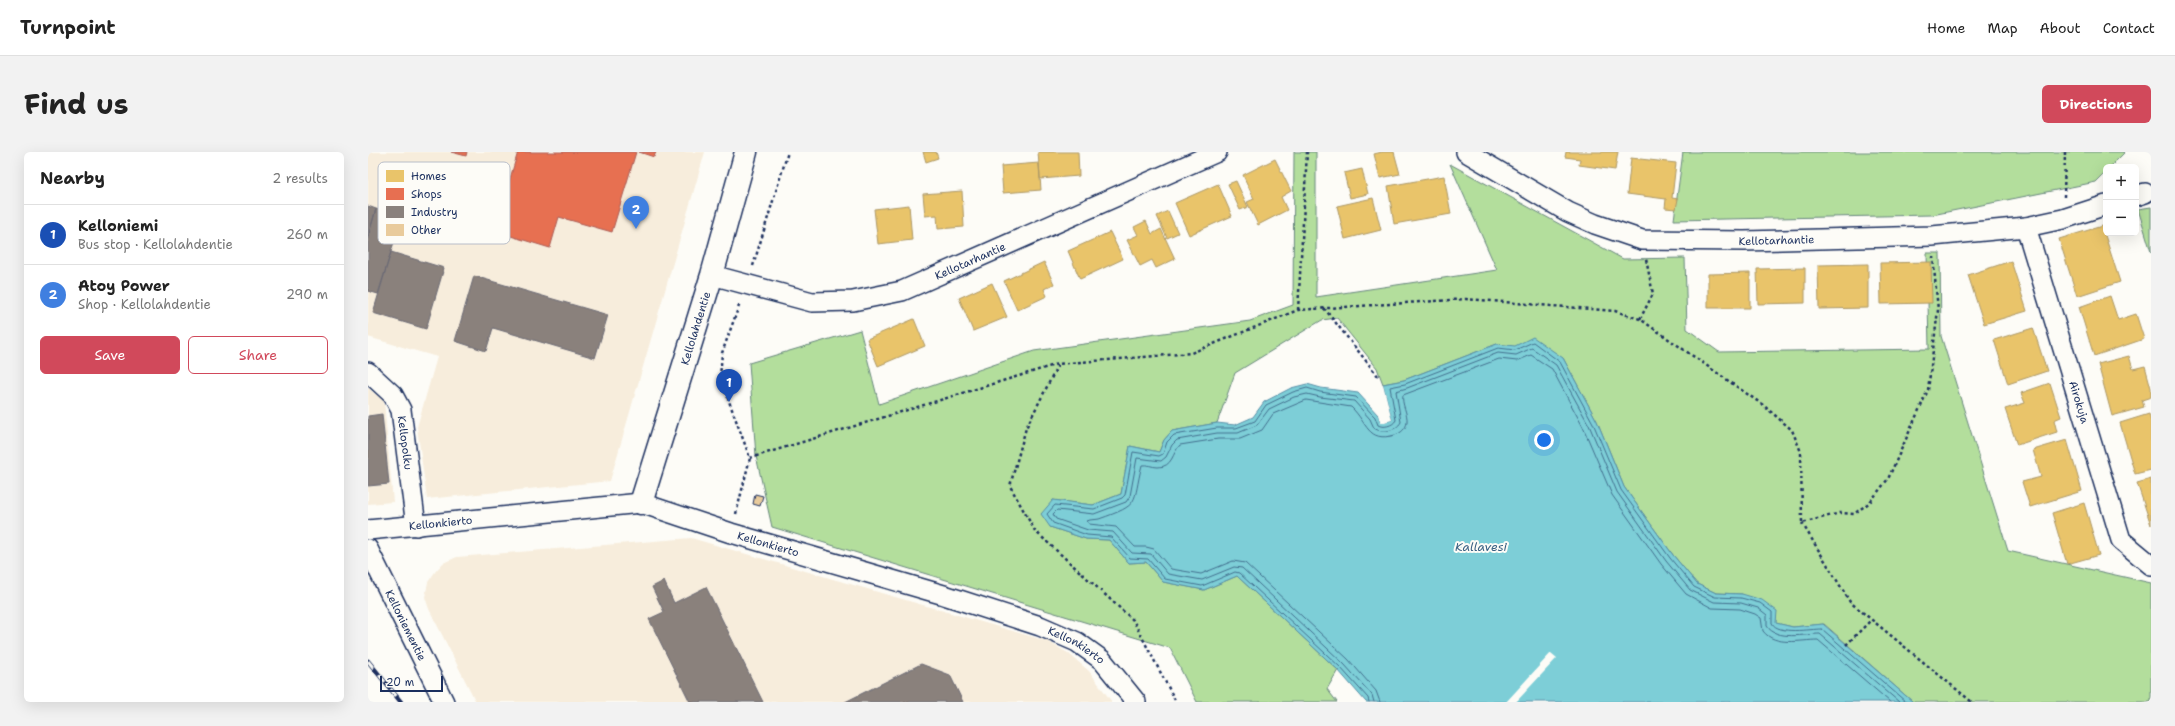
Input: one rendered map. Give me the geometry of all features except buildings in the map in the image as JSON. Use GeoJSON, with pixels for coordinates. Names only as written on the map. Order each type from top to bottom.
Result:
{"type":"FeatureCollection","features":[{"type":"Feature","properties":{"kind":"street","name":"Kellolahdentie"},"geometry":{"type":"LineString","coordinates":[[641,503],[712,274],[746,152]]}},
{"type":"Feature","properties":{"kind":"street","name":"Kellotarhantie"},"geometry":{"type":"LineString","coordinates":[[712,274],[812,302],[853,301],[902,291],[1217,152]]}},
{"type":"Feature","properties":{"kind":"street","name":"Kellotarhantie"},"geometry":{"type":"LineString","coordinates":[[1466,152],[1568,212],[1595,224],[1642,240],[1744,241],[1932,236],[2026,227],[2063,219],[2103,207]]}},
{"type":"Feature","properties":{"kind":"street","name":"Airokuja"},"geometry":{"type":"LineString","coordinates":[[2026,227],[2121,540],[2151,565]]}},
{"type":"Feature","properties":{"kind":"street","name":"Kellopolku"},"geometry":{"type":"LineString","coordinates":[[368,372],[393,395],[401,410],[416,526]]}},
{"type":"Feature","properties":{"kind":"street","name":"Kellonkierto"},"geometry":{"type":"LineString","coordinates":[[368,530],[641,503],[731,533],[944,595],[1040,626],[1077,642],[1102,660],[1136,702]]}},
{"type":"Feature","properties":{"kind":"street","name":"Kelloniementie"},"geometry":{"type":"LineString","coordinates":[[368,549],[444,702]]}},
{"type":"Feature","properties":{"kind":"path"},"geometry":{"type":"LineString","coordinates":[[731,533],[750,458],[720,377],[722,353],[747,285],[788,152]]}},
{"type":"Feature","properties":{"kind":"path"},"geometry":{"type":"LineString","coordinates":[[1298,310],[1307,152]]}},
{"type":"Feature","properties":{"kind":"path"},"geometry":{"type":"LineString","coordinates":[[2063,219],[2065,152]]}},
{"type":"Feature","properties":{"kind":"path"},"geometry":{"type":"LineString","coordinates":[[1802,523],[1840,513],[1854,514],[1870,502],[1891,472],[1928,390],[1938,310],[1932,236]]}},
{"type":"Feature","properties":{"kind":"path"},"geometry":{"type":"LineString","coordinates":[[1640,319],[1653,294],[1642,240]]}},
{"type":"Feature","properties":{"kind":"path"},"geometry":{"type":"LineString","coordinates":[[750,458],[1058,364],[1191,353],[1298,310],[1466,299],[1615,311],[1640,319],[1763,405],[1792,430],[1802,452],[1802,523],[1850,602],[1972,702]]}},
{"type":"Feature","properties":{"kind":"path"},"geometry":{"type":"LineString","coordinates":[[1324,308],[1378,376]]}},
{"type":"Feature","properties":{"kind":"path"},"geometry":{"type":"LineString","coordinates":[[1058,364],[1026,428],[1010,486],[1035,531],[1133,620],[1176,702]]}},
{"type":"Feature","properties":{"kind":"path"},"geometry":{"type":"LineString","coordinates":[[1846,645],[1872,620]]}},
{"type":"Feature","properties":{"kind":"shaded area"},"geometry":{"type":"Polygon","coordinates":[[[368,152],[705,152],[610,481],[427,499],[417,427],[437,357],[368,337],[368,152]]]}},
{"type":"Feature","properties":{"kind":"shaded area"},"geometry":{"type":"Polygon","coordinates":[[[368,388],[384,401],[393,502],[368,504],[368,388]]]}},
{"type":"Feature","properties":{"kind":"shaded area"},"geometry":{"type":"Polygon","coordinates":[[[691,538],[1047,641],[1068,653],[1089,671],[1112,702],[476,702],[429,609],[425,597],[428,582],[435,572],[443,563],[457,557],[691,538]]]}},
{"type":"Feature","properties":{"kind":"green space"},"geometry":{"type":"Polygon","coordinates":[[[1294,152],[1316,152],[1316,297],[1497,270],[1450,164],[1623,259],[1685,258],[1687,329],[1719,352],[1929,349],[1927,253],[1940,253],[1941,336],[2008,551],[2151,583],[2151,702],[1913,702],[1824,624],[1793,627],[1775,623],[1742,594],[1716,593],[1697,584],[1673,555],[1624,487],[1597,421],[1563,358],[1497,344],[1404,380],[1383,384],[1377,368],[1337,318],[1322,320],[1235,373],[1217,423],[1172,431],[1164,440],[1159,452],[1130,446],[1121,494],[1093,505],[1053,500],[1050,527],[1086,539],[1109,540],[1129,563],[1146,562],[1163,582],[1204,590],[1237,576],[1338,670],[1327,689],[1337,702],[1197,702],[1170,648],[772,527],[756,456],[749,363],[860,330],[879,404],[1034,351],[1250,321],[1293,305],[1294,152]]]}},
{"type":"Feature","properties":{"kind":"green space"},"geometry":{"type":"Polygon","coordinates":[[[1683,152],[2125,152],[2113,164],[2103,164],[2103,175],[2096,182],[1932,215],[1674,220],[1683,152]]]}},
{"type":"Feature","properties":{"kind":"green space"},"geometry":{"type":"Polygon","coordinates":[[[2151,207],[2151,252],[2139,212],[2139,209],[2151,207]]]}},
{"type":"Feature","properties":{"kind":"water","name":"Kallavesi"},"geometry":{"type":"Polygon","coordinates":[[[1533,337],[1563,358],[1597,421],[1624,487],[1673,555],[1697,584],[1716,593],[1742,594],[1762,600],[1777,611],[1776,623],[1793,627],[1823,624],[1913,702],[1366,702],[1338,670],[1237,576],[1204,590],[1163,582],[1146,562],[1129,563],[1109,540],[1086,539],[1050,527],[1041,514],[1053,500],[1093,505],[1121,494],[1130,446],[1159,452],[1164,440],[1172,431],[1217,423],[1235,425],[1253,417],[1264,402],[1291,388],[1307,384],[1321,388],[1358,393],[1378,415],[1381,423],[1392,420],[1383,384],[1404,380],[1497,344],[1515,346],[1533,337]]]}},
{"type":"Feature","properties":{"kind":"pier"},"geometry":{"type":"Polygon","coordinates":[[[1383,384],[1392,420],[1381,423],[1378,415],[1380,415],[1382,420],[1390,419],[1381,385],[1383,384]]]}},
{"type":"Feature","properties":{"kind":"pier"},"geometry":{"type":"Polygon","coordinates":[[[1551,653],[1557,658],[1516,702],[1506,702],[1551,653]]]}},
{"type":"Feature","properties":{"kind":"railway"},"geometry":{"type":"LineString","coordinates":[[368,661],[401,702]]}},
{"type":"Feature","properties":{"kind":"place","name":"Atoy Power"},"geometry":{"type":"Point","coordinates":[636,229]}},
{"type":"Feature","properties":{"kind":"place","name":"Kelloniemi"},"geometry":{"type":"Point","coordinates":[729,402]}}]}
